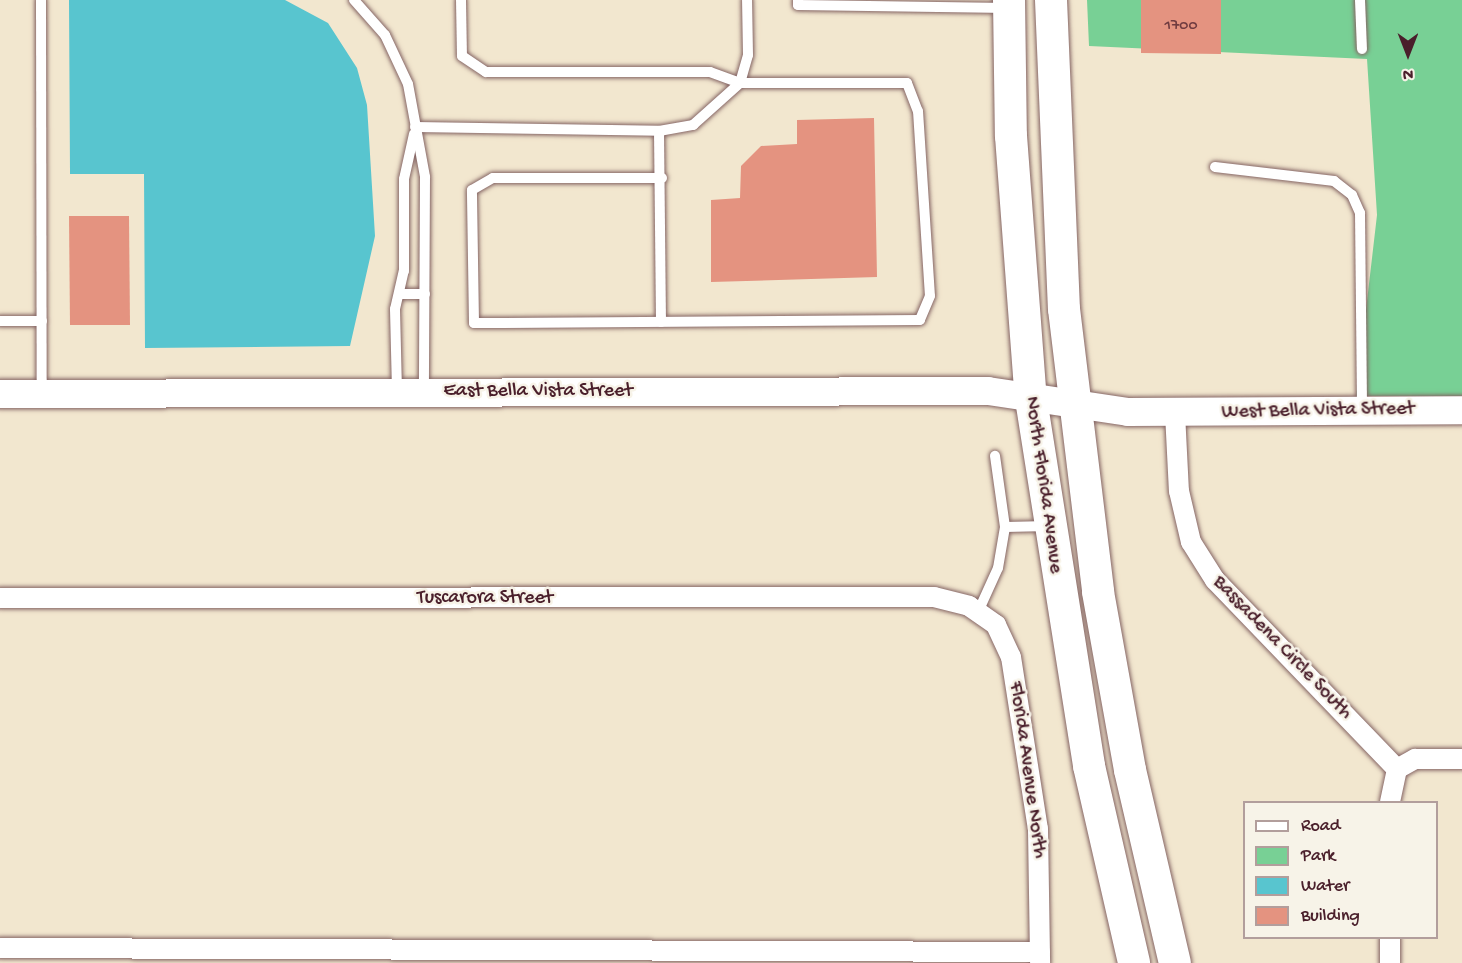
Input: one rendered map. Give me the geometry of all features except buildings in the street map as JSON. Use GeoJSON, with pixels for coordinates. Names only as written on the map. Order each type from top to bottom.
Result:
{"type":"FeatureCollection","features":[{"type":"Feature","properties":{"kind":"main road","name":"North Florida Avenue"},"geometry":{"type":"LineString","coordinates":[[1051,0],[1059,233],[1074,405],[1100,603],[1175,963]]}},
{"type":"Feature","properties":{"kind":"main road","name":"North Florida Avenue"},"geometry":{"type":"LineString","coordinates":[[1009,4],[1011,136],[1031,399],[1049,526],[1089,766],[1134,963]]}},
{"type":"Feature","properties":{"kind":"street","name":"East Bella Vista Street"},"geometry":{"type":"LineString","coordinates":[[0,394],[988,391],[1074,405]]}},
{"type":"Feature","properties":{"kind":"street","name":"West Bella Vista Street"},"geometry":{"type":"LineString","coordinates":[[1074,405],[1175,413],[1462,410]]}},
{"type":"Feature","properties":{"kind":"street","name":"Bassadena Circle South"},"geometry":{"type":"LineString","coordinates":[[1175,413],[1179,491],[1191,542],[1215,580],[1397,769]]}},
{"type":"Feature","properties":{"kind":"street","name":"Tuscarora Street"},"geometry":{"type":"LineString","coordinates":[[0,598],[934,597],[973,609]]}},
{"type":"Feature","properties":{"kind":"street","name":"Florida Avenue North"},"geometry":{"type":"LineString","coordinates":[[973,609],[996,626],[1011,657],[1038,829],[1040,957]]}},
{"type":"Feature","properties":{"kind":"street"},"geometry":{"type":"LineString","coordinates":[[1390,801],[1397,769],[1415,759],[1462,759]]}},
{"type":"Feature","properties":{"kind":"street"},"geometry":{"type":"LineString","coordinates":[[1390,939],[1390,963]]}},
{"type":"Feature","properties":{"kind":"street"},"geometry":{"type":"LineString","coordinates":[[0,948],[838,958],[1040,957]]}},
{"type":"Feature","properties":{"kind":"lane"},"geometry":{"type":"LineString","coordinates":[[41,0],[42,394]]}},
{"type":"Feature","properties":{"kind":"lane"},"geometry":{"type":"LineString","coordinates":[[354,0],[385,35],[408,84],[425,177],[425,294],[411,392]]}},
{"type":"Feature","properties":{"kind":"lane"},"geometry":{"type":"LineString","coordinates":[[461,0],[462,56],[486,72],[710,72],[740,83],[907,83],[918,111],[930,296],[920,320],[474,323],[472,190],[492,178],[663,178]]}},
{"type":"Feature","properties":{"kind":"lane"},"geometry":{"type":"LineString","coordinates":[[415,127],[659,130],[693,125],[740,83],[748,55],[747,0]]}},
{"type":"Feature","properties":{"kind":"lane"},"geometry":{"type":"LineString","coordinates":[[798,0],[798,5],[1009,4]]}},
{"type":"Feature","properties":{"kind":"lane"},"geometry":{"type":"LineString","coordinates":[[1360,0],[1362,49]]}},
{"type":"Feature","properties":{"kind":"lane"},"geometry":{"type":"LineString","coordinates":[[411,392],[399,294],[404,272],[404,179],[415,127]]}},
{"type":"Feature","properties":{"kind":"lane"},"geometry":{"type":"LineString","coordinates":[[659,130],[663,178],[661,322]]}},
{"type":"Feature","properties":{"kind":"lane"},"geometry":{"type":"LineString","coordinates":[[1215,167],[1334,181],[1352,195],[1360,213],[1362,410]]}},
{"type":"Feature","properties":{"kind":"lane"},"geometry":{"type":"LineString","coordinates":[[399,294],[425,294]]}},
{"type":"Feature","properties":{"kind":"lane"},"geometry":{"type":"LineString","coordinates":[[0,321],[42,321]]}},
{"type":"Feature","properties":{"kind":"lane"},"geometry":{"type":"LineString","coordinates":[[973,609],[998,568],[1005,527],[995,456]]}},
{"type":"Feature","properties":{"kind":"lane"},"geometry":{"type":"LineString","coordinates":[[1005,527],[1049,526]]}},
{"type":"Feature","properties":{"kind":"green space"},"geometry":{"type":"Polygon","coordinates":[[[1087,0],[1462,0],[1462,396],[1356,396],[1377,215],[1367,59],[1089,46],[1087,0]]]}},
{"type":"Feature","properties":{"kind":"water"},"geometry":{"type":"Polygon","coordinates":[[[69,0],[285,0],[328,23],[357,68],[367,105],[375,236],[350,346],[145,348],[144,174],[70,174],[69,0]]]}}]}
